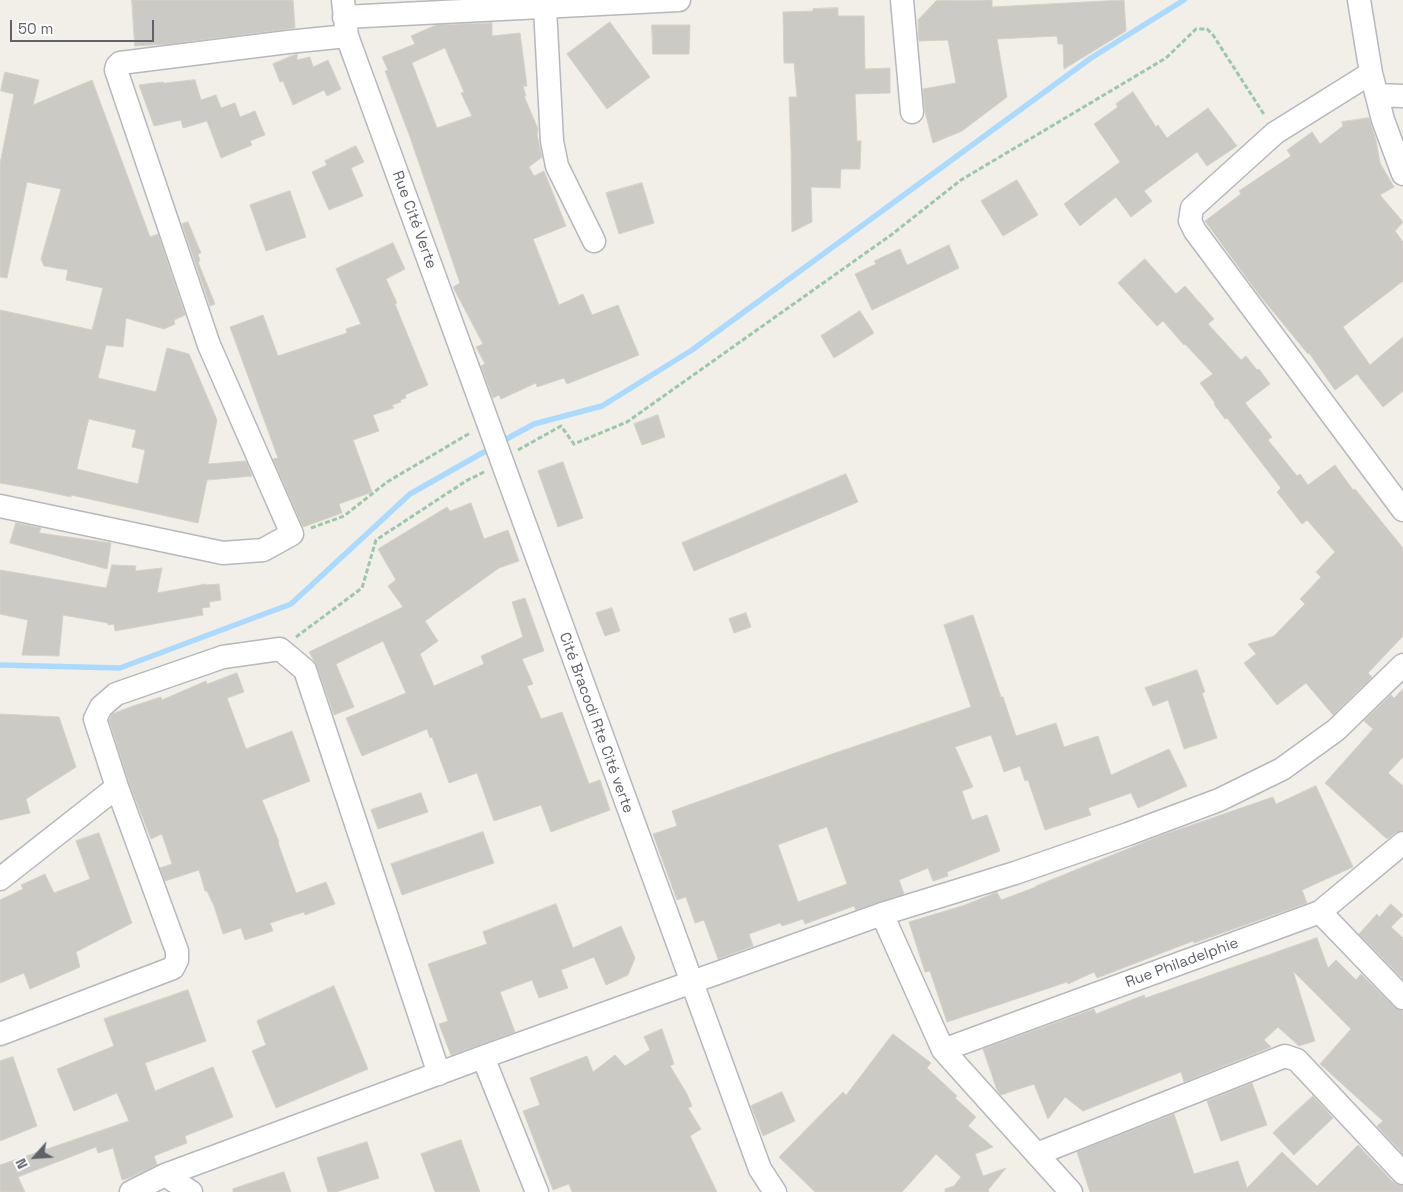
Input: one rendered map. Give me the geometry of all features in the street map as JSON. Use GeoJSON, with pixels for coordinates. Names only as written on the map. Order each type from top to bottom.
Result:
{"type":"FeatureCollection","features":[{"type":"Feature","properties":{"kind":"street"},"geometry":{"type":"LineString","coordinates":[[0,506],[222,553],[262,550],[292,534],[209,345],[116,70],[120,63],[288,42],[345,18],[542,5],[679,0]]}},
{"type":"Feature","properties":{"kind":"street"},"geometry":{"type":"LineString","coordinates":[[902,0],[912,112]]}},
{"type":"Feature","properties":{"kind":"street"},"geometry":{"type":"LineString","coordinates":[[1359,0],[1371,73],[1384,120],[1403,174]]}},
{"type":"Feature","properties":{"kind":"street"},"geometry":{"type":"LineString","coordinates":[[542,5],[552,132],[557,166],[594,241]]}},
{"type":"Feature","properties":{"kind":"street","name":"Rue Cité Verte"},"geometry":{"type":"LineString","coordinates":[[345,18],[502,462]]}},
{"type":"Feature","properties":{"kind":"street"},"geometry":{"type":"LineString","coordinates":[[1371,73],[1275,133],[1192,208],[1190,221],[1195,231],[1403,510]]}},
{"type":"Feature","properties":{"kind":"street"},"geometry":{"type":"LineString","coordinates":[[1377,95],[1403,96]]}},
{"type":"Feature","properties":{"kind":"street","name":"Cité Bracodi Rte Cité verte"},"geometry":{"type":"LineString","coordinates":[[502,462],[760,1170],[775,1192]]}},
{"type":"Feature","properties":{"kind":"street"},"geometry":{"type":"LineString","coordinates":[[0,1034],[173,968],[177,960],[177,951],[117,787],[95,719],[101,707],[116,694],[223,656],[280,649],[305,670],[439,1074]]}},
{"type":"Feature","properties":{"kind":"street"},"geometry":{"type":"LineString","coordinates":[[131,1192],[165,1175],[482,1057],[882,914],[1016,873],[1219,800],[1282,769],[1336,730],[1403,665]]}},
{"type":"Feature","properties":{"kind":"street"},"geometry":{"type":"LineString","coordinates":[[0,879],[117,787]]}},
{"type":"Feature","properties":{"kind":"street","name":"Rue Philadelphie"},"geometry":{"type":"LineString","coordinates":[[943,1050],[1320,912],[1403,843]]}},
{"type":"Feature","properties":{"kind":"street"},"geometry":{"type":"LineString","coordinates":[[1320,912],[1403,998]]}},
{"type":"Feature","properties":{"kind":"street"},"geometry":{"type":"LineString","coordinates":[[882,914],[943,1050],[1071,1192]]}},
{"type":"Feature","properties":{"kind":"street"},"geometry":{"type":"LineString","coordinates":[[1037,1154],[1285,1056],[1297,1060],[1403,1173]]}},
{"type":"Feature","properties":{"kind":"street"},"geometry":{"type":"LineString","coordinates":[[482,1057],[538,1192]]}},
{"type":"Feature","properties":{"kind":"street"},"geometry":{"type":"LineString","coordinates":[[165,1175],[191,1192]]}},
{"type":"Feature","properties":{"kind":"path"},"geometry":{"type":"LineString","coordinates":[[280,649],[362,588],[376,540],[466,481],[502,462],[522,447],[561,426],[574,444],[627,422],[891,235],[961,180],[1166,58],[1196,28],[1207,29],[1213,35],[1275,133]]}},
{"type":"Feature","properties":{"kind":"path"},"geometry":{"type":"LineString","coordinates":[[292,534],[344,516],[387,482],[487,422]]}},
{"type":"Feature","properties":{"kind":"building"},"geometry":{"type":"Polygon","coordinates":[[[132,0],[293,0],[295,28],[169,44],[135,46],[132,0]]]}},
{"type":"Feature","properties":{"kind":"building"},"geometry":{"type":"Polygon","coordinates":[[[992,0],[992,7],[1124,0],[1126,31],[1064,69],[1063,44],[1058,44],[1057,36],[997,39],[1007,97],[962,131],[933,143],[925,112],[923,89],[956,83],[948,40],[919,41],[918,20],[936,1],[992,0]]]}},
{"type":"Feature","properties":{"kind":"building"},"geometry":{"type":"Polygon","coordinates":[[[838,8],[838,16],[864,16],[865,69],[890,68],[890,93],[855,94],[857,141],[861,141],[860,169],[841,169],[840,188],[811,187],[812,222],[792,232],[789,97],[797,97],[794,63],[784,63],[783,12],[838,8]]]}},
{"type":"Feature","properties":{"kind":"building"},"geometry":{"type":"Polygon","coordinates":[[[610,22],[650,77],[607,109],[567,54],[610,22]]]}},
{"type":"Feature","properties":{"kind":"building"},"geometry":{"type":"Polygon","coordinates":[[[492,23],[492,36],[520,33],[527,86],[523,86],[526,96],[524,96],[538,129],[537,135],[542,157],[529,167],[534,176],[544,171],[566,226],[533,239],[559,305],[583,294],[592,315],[618,305],[639,355],[567,384],[564,378],[537,387],[536,383],[501,399],[499,395],[493,398],[481,366],[485,364],[476,347],[483,344],[453,287],[460,283],[410,137],[385,71],[388,70],[382,57],[415,44],[411,36],[436,25],[492,23]],[[445,48],[412,63],[437,128],[472,116],[461,93],[464,92],[445,48]]]}},
{"type":"Feature","properties":{"kind":"building"},"geometry":{"type":"Polygon","coordinates":[[[652,25],[690,25],[689,54],[653,54],[652,25]]]}},
{"type":"Feature","properties":{"kind":"building"},"geometry":{"type":"Polygon","coordinates":[[[297,54],[297,60],[310,57],[313,67],[328,60],[341,89],[327,96],[324,90],[293,105],[283,81],[280,82],[273,64],[297,54]]]}},
{"type":"Feature","properties":{"kind":"building"},"geometry":{"type":"Polygon","coordinates":[[[5,72],[39,80],[33,105],[92,80],[150,237],[158,234],[185,315],[174,320],[175,324],[164,329],[126,318],[123,347],[106,345],[98,378],[156,392],[167,348],[189,354],[217,420],[208,464],[246,461],[252,476],[207,480],[198,523],[71,495],[71,497],[0,483],[0,310],[92,330],[103,288],[66,280],[68,270],[44,266],[41,259],[61,189],[27,182],[7,278],[0,277],[0,164],[14,94],[1,91],[5,72]],[[89,419],[77,469],[138,484],[145,450],[132,447],[136,430],[89,419]]]}},
{"type":"Feature","properties":{"kind":"building"},"geometry":{"type":"Polygon","coordinates":[[[195,80],[201,100],[216,95],[221,108],[235,103],[240,117],[255,111],[265,135],[250,141],[252,145],[221,158],[207,121],[183,128],[181,120],[154,126],[139,85],[195,80]]]}},
{"type":"Feature","properties":{"kind":"building"},"geometry":{"type":"Polygon","coordinates":[[[1133,92],[1156,127],[1158,125],[1167,138],[1208,108],[1237,146],[1207,166],[1197,152],[1144,191],[1152,201],[1131,217],[1116,197],[1080,226],[1064,204],[1120,162],[1094,124],[1118,107],[1116,104],[1133,92]]]}},
{"type":"Feature","properties":{"kind":"building"},"geometry":{"type":"Polygon","coordinates":[[[1369,118],[1376,140],[1380,163],[1394,187],[1380,195],[1403,222],[1395,231],[1403,242],[1403,281],[1343,327],[1370,365],[1403,337],[1403,391],[1383,407],[1357,374],[1335,390],[1309,353],[1257,292],[1205,221],[1241,194],[1239,191],[1291,156],[1287,150],[1312,132],[1320,144],[1343,126],[1342,122],[1369,118]]]}},
{"type":"Feature","properties":{"kind":"building"},"geometry":{"type":"Polygon","coordinates":[[[356,146],[364,162],[351,168],[363,196],[329,210],[312,172],[327,165],[325,161],[356,146]]]}},
{"type":"Feature","properties":{"kind":"building"},"geometry":{"type":"Polygon","coordinates":[[[1017,180],[1038,215],[1003,236],[981,201],[1017,180]]]}},
{"type":"Feature","properties":{"kind":"building"},"geometry":{"type":"Polygon","coordinates":[[[642,183],[654,223],[619,234],[606,193],[642,183]]]}},
{"type":"Feature","properties":{"kind":"building"},"geometry":{"type":"Polygon","coordinates":[[[290,191],[306,237],[266,251],[250,205],[290,191]]]}},
{"type":"Feature","properties":{"kind":"building"},"geometry":{"type":"Polygon","coordinates":[[[188,222],[201,253],[198,254],[200,261],[198,262],[215,304],[210,306],[182,224],[188,222]]]}},
{"type":"Feature","properties":{"kind":"building"},"geometry":{"type":"Polygon","coordinates":[[[393,243],[405,269],[386,279],[428,385],[405,395],[406,398],[400,400],[401,402],[392,405],[394,408],[373,415],[379,431],[353,440],[372,492],[339,504],[342,513],[303,527],[273,459],[278,458],[230,327],[263,315],[278,356],[347,333],[346,329],[361,324],[336,269],[393,243]]]}},
{"type":"Feature","properties":{"kind":"building"},"geometry":{"type":"Polygon","coordinates":[[[949,245],[959,268],[872,310],[855,274],[876,264],[874,261],[900,249],[907,265],[949,245]]]}},
{"type":"Feature","properties":{"kind":"building"},"geometry":{"type":"Polygon","coordinates":[[[1145,259],[1176,294],[1185,286],[1214,319],[1208,324],[1241,360],[1246,356],[1270,384],[1245,403],[1272,437],[1268,440],[1297,476],[1300,474],[1308,485],[1335,465],[1353,490],[1355,489],[1403,548],[1403,636],[1368,673],[1372,677],[1333,715],[1306,683],[1277,705],[1244,663],[1256,654],[1248,644],[1274,636],[1305,604],[1300,599],[1321,577],[1316,572],[1335,552],[1307,520],[1302,524],[1277,492],[1281,488],[1214,404],[1200,383],[1213,374],[1163,321],[1157,326],[1118,283],[1145,259]]]}},
{"type":"Feature","properties":{"kind":"building"},"geometry":{"type":"Polygon","coordinates":[[[860,311],[874,333],[834,358],[821,336],[860,311]]]}},
{"type":"Feature","properties":{"kind":"building"},"geometry":{"type":"Polygon","coordinates":[[[658,415],[665,437],[642,445],[634,424],[658,415]]]}},
{"type":"Feature","properties":{"kind":"building"},"geometry":{"type":"Polygon","coordinates":[[[563,462],[583,518],[558,527],[538,471],[563,462]]]}},
{"type":"Feature","properties":{"kind":"building"},"geometry":{"type":"Polygon","coordinates":[[[846,474],[858,502],[694,571],[682,543],[846,474]]]}},
{"type":"Feature","properties":{"kind":"building"},"geometry":{"type":"Polygon","coordinates":[[[471,503],[484,539],[508,530],[519,561],[499,568],[425,621],[438,641],[420,654],[434,686],[484,664],[481,656],[523,637],[512,602],[525,598],[544,651],[522,659],[533,684],[527,686],[541,719],[562,712],[589,784],[600,780],[610,810],[551,832],[541,805],[494,821],[477,773],[449,783],[432,737],[430,738],[427,729],[362,756],[346,718],[406,693],[383,641],[336,664],[354,707],[334,715],[317,666],[309,652],[403,607],[388,586],[396,580],[378,549],[447,507],[450,511],[471,503]]]}},
{"type":"Feature","properties":{"kind":"building"},"geometry":{"type":"Polygon","coordinates":[[[16,523],[41,528],[39,533],[111,543],[107,569],[10,543],[16,523]]]}},
{"type":"Feature","properties":{"kind":"building"},"geometry":{"type":"Polygon","coordinates":[[[112,565],[136,566],[135,571],[162,568],[157,593],[206,584],[219,584],[221,600],[209,602],[210,607],[202,608],[203,615],[115,631],[114,624],[108,625],[108,623],[63,615],[59,656],[22,655],[28,620],[0,614],[0,570],[106,588],[112,565]]]}},
{"type":"Feature","properties":{"kind":"building"},"geometry":{"type":"Polygon","coordinates":[[[612,608],[620,631],[605,636],[596,613],[612,608]]]}},
{"type":"Feature","properties":{"kind":"building"},"geometry":{"type":"Polygon","coordinates":[[[746,613],[751,627],[734,633],[729,619],[746,613]]]}},
{"type":"Feature","properties":{"kind":"building"},"geometry":{"type":"Polygon","coordinates":[[[973,615],[1016,736],[1056,723],[1064,747],[1098,736],[1111,775],[1169,749],[1187,786],[1138,808],[1131,793],[1088,808],[1091,815],[1045,830],[1028,780],[1025,781],[1020,766],[1004,772],[991,735],[955,747],[973,787],[962,791],[972,820],[987,815],[1000,851],[947,872],[948,876],[933,881],[928,868],[899,880],[904,894],[856,910],[854,906],[805,924],[803,919],[782,926],[780,923],[749,934],[753,946],[718,959],[704,920],[695,923],[686,897],[677,900],[653,834],[677,826],[672,811],[971,707],[944,625],[973,615]],[[827,827],[778,845],[798,902],[847,884],[827,827]]]}},
{"type":"Feature","properties":{"kind":"building"},"geometry":{"type":"Polygon","coordinates":[[[1197,670],[1205,692],[1202,693],[1217,738],[1184,749],[1168,700],[1153,706],[1145,688],[1197,670]]]}},
{"type":"Feature","properties":{"kind":"building"},"geometry":{"type":"Polygon","coordinates":[[[237,673],[244,692],[227,698],[246,749],[292,731],[310,781],[262,800],[279,842],[296,893],[326,882],[335,904],[305,915],[304,912],[270,923],[273,931],[245,940],[241,928],[223,934],[214,906],[207,891],[205,891],[199,870],[165,881],[160,868],[172,864],[162,834],[151,839],[129,783],[109,720],[112,714],[133,706],[161,697],[162,700],[206,681],[207,684],[237,673]]]}},
{"type":"Feature","properties":{"kind":"building"},"geometry":{"type":"Polygon","coordinates":[[[1403,689],[1403,757],[1388,773],[1403,786],[1403,830],[1387,839],[1325,783],[1373,729],[1364,721],[1391,695],[1394,698],[1403,689]]]}},
{"type":"Feature","properties":{"kind":"building"},"geometry":{"type":"Polygon","coordinates":[[[0,714],[59,717],[76,767],[26,799],[30,813],[0,820],[0,714]]]}},
{"type":"Feature","properties":{"kind":"building"},"geometry":{"type":"Polygon","coordinates":[[[1316,786],[1353,867],[1302,890],[1307,903],[1194,943],[1193,941],[1097,978],[1094,972],[1068,984],[1067,982],[947,1022],[930,971],[925,972],[909,922],[965,905],[997,892],[1001,900],[1157,837],[1273,797],[1276,804],[1316,786]]]}},
{"type":"Feature","properties":{"kind":"building"},"geometry":{"type":"Polygon","coordinates":[[[421,793],[428,812],[378,829],[371,810],[421,793]]]}},
{"type":"Feature","properties":{"kind":"building"},"geometry":{"type":"Polygon","coordinates":[[[483,832],[494,863],[402,895],[391,864],[483,832]]]}},
{"type":"Feature","properties":{"kind":"building"},"geometry":{"type":"Polygon","coordinates":[[[99,833],[132,923],[76,952],[80,967],[30,989],[24,973],[0,983],[0,900],[23,889],[21,885],[45,874],[54,893],[90,879],[76,841],[99,833]]]}},
{"type":"Feature","properties":{"kind":"building"},"geometry":{"type":"Polygon","coordinates":[[[556,904],[573,948],[621,926],[635,958],[628,975],[606,985],[594,957],[561,970],[568,988],[539,998],[532,980],[500,992],[515,1032],[451,1055],[439,1024],[448,1021],[428,964],[487,944],[483,932],[556,904]]]}},
{"type":"Feature","properties":{"kind":"building"},"geometry":{"type":"Polygon","coordinates":[[[1391,904],[1403,915],[1391,927],[1403,938],[1403,979],[1359,934],[1377,914],[1379,917],[1391,904]]]}},
{"type":"Feature","properties":{"kind":"building"},"geometry":{"type":"Polygon","coordinates":[[[1317,938],[1328,968],[1336,960],[1356,980],[1361,974],[1394,1007],[1403,1011],[1403,1154],[1377,1126],[1383,1121],[1320,1064],[1351,1029],[1293,971],[1315,1041],[1299,1046],[1278,1027],[1264,1040],[1271,1047],[1184,1082],[1181,1072],[1083,1111],[1065,1097],[1048,1119],[1034,1084],[1001,1095],[997,1090],[983,1049],[1094,1009],[1096,1014],[1144,995],[1145,998],[1317,938]]]}},
{"type":"Feature","properties":{"kind":"building"},"geometry":{"type":"Polygon","coordinates":[[[334,986],[368,1069],[276,1108],[252,1051],[266,1045],[257,1021],[334,986]]]}},
{"type":"Feature","properties":{"kind":"building"},"geometry":{"type":"Polygon","coordinates":[[[188,990],[206,1041],[145,1063],[155,1091],[213,1067],[233,1117],[185,1136],[187,1143],[154,1156],[157,1165],[129,1178],[122,1180],[113,1148],[98,1153],[96,1147],[18,1177],[25,1192],[0,1192],[0,1165],[129,1121],[117,1093],[74,1111],[57,1069],[114,1046],[104,1019],[188,990]]]}},
{"type":"Feature","properties":{"kind":"building"},"geometry":{"type":"Polygon","coordinates":[[[662,1029],[674,1064],[670,1066],[687,1094],[692,1106],[688,1108],[701,1129],[690,1136],[717,1192],[572,1192],[569,1184],[553,1190],[523,1111],[540,1105],[530,1078],[587,1056],[593,1072],[615,1055],[625,1066],[650,1050],[644,1037],[662,1029]]]}},
{"type":"Feature","properties":{"kind":"building"},"geometry":{"type":"Polygon","coordinates":[[[893,1034],[931,1063],[927,1068],[976,1117],[968,1126],[993,1147],[975,1154],[983,1176],[1006,1168],[988,1190],[989,1192],[945,1192],[945,1189],[954,1186],[961,1177],[936,1154],[902,1192],[815,1192],[779,1157],[843,1092],[846,1095],[893,1034]]]}},
{"type":"Feature","properties":{"kind":"building"},"geometry":{"type":"Polygon","coordinates":[[[13,1057],[37,1126],[0,1141],[0,1061],[13,1057]]]}},
{"type":"Feature","properties":{"kind":"building"},"geometry":{"type":"Polygon","coordinates":[[[1252,1083],[1267,1125],[1221,1141],[1207,1101],[1252,1083]]]}},
{"type":"Feature","properties":{"kind":"building"},"geometry":{"type":"Polygon","coordinates":[[[782,1092],[795,1121],[763,1136],[751,1106],[782,1092]]]}},
{"type":"Feature","properties":{"kind":"building"},"geometry":{"type":"Polygon","coordinates":[[[1313,1096],[1333,1118],[1294,1155],[1273,1133],[1313,1096]]]}},
{"type":"Feature","properties":{"kind":"building"},"geometry":{"type":"Polygon","coordinates":[[[1174,1114],[1194,1174],[1238,1161],[1247,1188],[1282,1152],[1317,1186],[1358,1145],[1393,1182],[1403,1186],[1403,1192],[1090,1192],[1077,1152],[1174,1114]]]}},
{"type":"Feature","properties":{"kind":"building"},"geometry":{"type":"Polygon","coordinates":[[[461,1140],[480,1192],[435,1192],[421,1154],[461,1140]]]}},
{"type":"Feature","properties":{"kind":"building"},"geometry":{"type":"Polygon","coordinates":[[[367,1142],[379,1178],[336,1192],[328,1192],[317,1158],[367,1142]]]}},
{"type":"Feature","properties":{"kind":"building"},"geometry":{"type":"Polygon","coordinates":[[[284,1172],[291,1192],[233,1192],[233,1189],[284,1172]]]}},
{"type":"Feature","properties":{"kind":"waterway"},"geometry":{"type":"LineString","coordinates":[[499,443],[534,424],[602,406],[692,350],[1091,58],[1184,0]]}},
{"type":"Feature","properties":{"kind":"waterway"},"geometry":{"type":"LineString","coordinates":[[0,665],[120,668],[291,604],[410,494],[491,448]]}}]}
